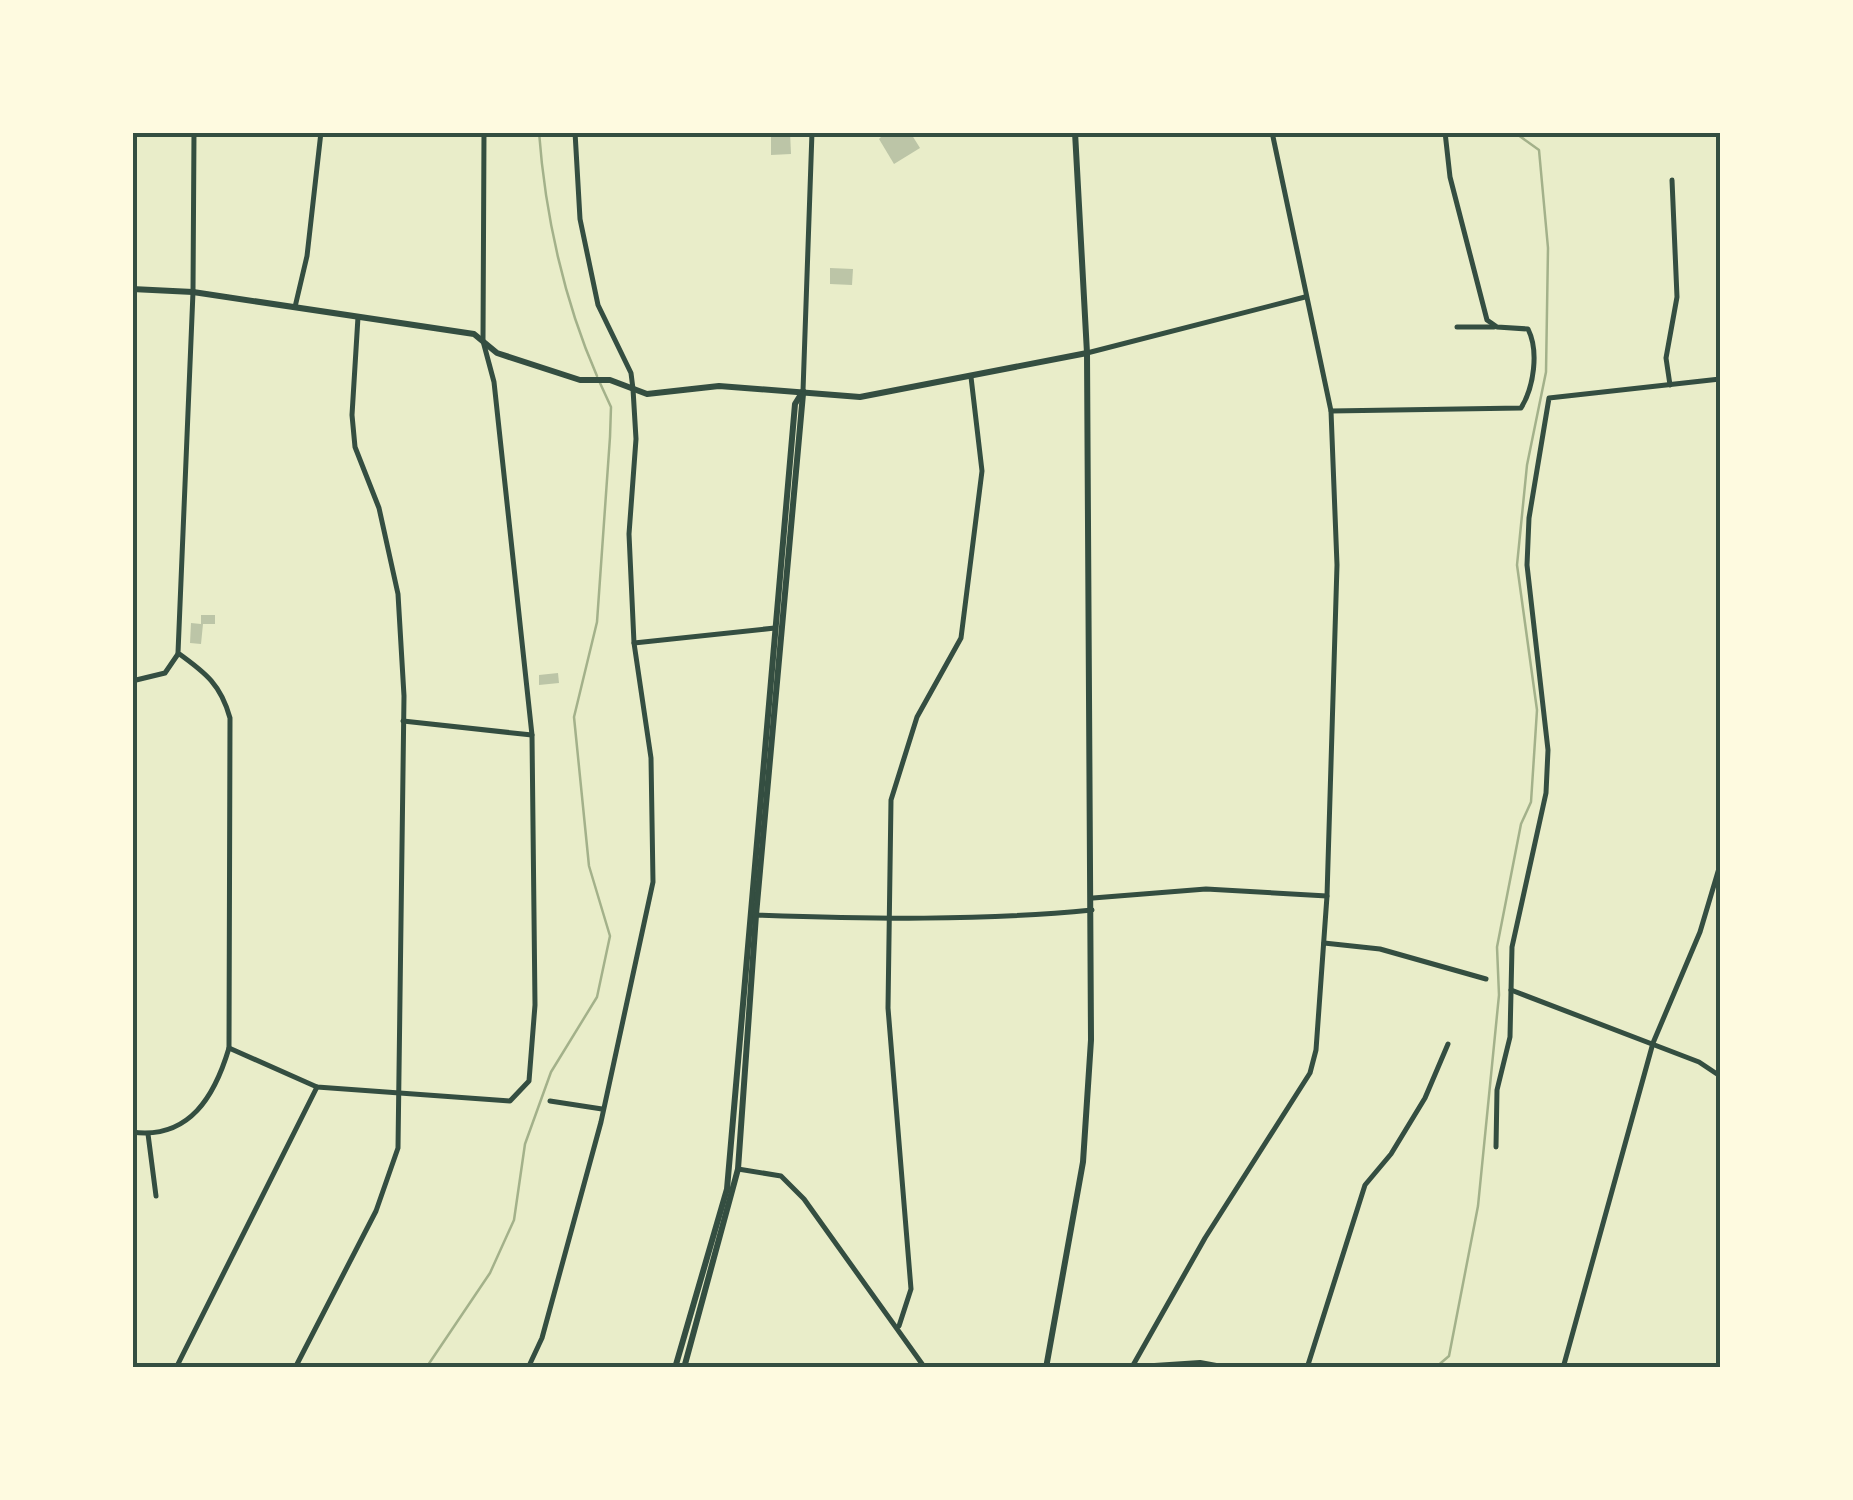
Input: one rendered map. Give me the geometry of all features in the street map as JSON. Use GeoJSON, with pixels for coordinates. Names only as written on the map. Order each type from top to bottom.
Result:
{"type":"FeatureCollection","features":[{"type":"Feature","properties":{"kind":"street"},"geometry":{"type":"LineString","coordinates":[[132,681],[164,672],[178,654],[194,132]]}},
{"type":"Feature","properties":{"kind":"street"},"geometry":{"type":"LineString","coordinates":[[295,308],[307,256],[321,132]]}},
{"type":"Feature","properties":{"kind":"street"},"geometry":{"type":"LineString","coordinates":[[229,1048],[317,1087],[510,1100],[528,1081],[536,1005],[532,735],[494,382],[482,341],[484,132]]}},
{"type":"Feature","properties":{"kind":"street"},"geometry":{"type":"LineString","coordinates":[[528,1368],[542,1338],[603,1109],[653,882],[651,758],[634,643],[628,534],[636,440],[634,389],[598,305],[580,219],[575,132]]}},
{"type":"Feature","properties":{"kind":"street"},"geometry":{"type":"LineString","coordinates":[[674,1368],[727,1190],[803,392],[812,132]]}},
{"type":"Feature","properties":{"kind":"street"},"geometry":{"type":"LineString","coordinates":[[1046,1368],[1083,1162],[1093,910],[1087,353],[1075,132]]}},
{"type":"Feature","properties":{"kind":"street"},"geometry":{"type":"LineString","coordinates":[[1129,1367],[1310,1073],[1316,1050],[1327,896],[1336,565],[1332,410],[1272,132]]}},
{"type":"Feature","properties":{"kind":"street"},"geometry":{"type":"LineString","coordinates":[[1445,132],[1450,177],[1487,320],[1496,327]]}},
{"type":"Feature","properties":{"kind":"street"},"geometry":{"type":"LineString","coordinates":[[1670,386],[1666,358],[1678,297],[1672,180]]}},
{"type":"Feature","properties":{"kind":"street"},"geometry":{"type":"LineString","coordinates":[[132,289],[192,292],[474,334],[498,353],[580,380],[610,380],[647,394],[718,386],[860,397],[1087,353],[1305,297]]}},
{"type":"Feature","properties":{"kind":"street"},"geometry":{"type":"LineString","coordinates":[[295,1368],[376,1212],[398,1148],[403,721],[398,594],[379,508],[355,448],[352,415],[358,317]]}},
{"type":"Feature","properties":{"kind":"street"},"geometry":{"type":"LineString","coordinates":[[1332,410],[1522,408],[1536,344],[1528,329],[1457,328]]}},
{"type":"Feature","properties":{"kind":"street"},"geometry":{"type":"LineString","coordinates":[[898,1326],[912,1289],[888,1008],[892,800],[917,717],[961,638],[982,471],[971,377]]}},
{"type":"Feature","properties":{"kind":"street"},"geometry":{"type":"LineString","coordinates":[[1496,1147],[1497,1090],[1510,1037],[1512,946],[1546,793],[1548,750],[1527,565],[1529,518],[1548,398],[1720,379]]}},
{"type":"Feature","properties":{"kind":"street"},"geometry":{"type":"LineString","coordinates":[[634,643],[778,629]]}},
{"type":"Feature","properties":{"kind":"street"},"geometry":{"type":"LineString","coordinates":[[684,1368],[738,1169],[778,629]]}},
{"type":"Feature","properties":{"kind":"street"},"geometry":{"type":"LineString","coordinates":[[132,1132],[148,1134],[198,1114],[216,1090],[229,1048],[230,718],[223,693],[210,675],[178,654]]}},
{"type":"Feature","properties":{"kind":"street"},"geometry":{"type":"LineString","coordinates":[[403,721],[532,735]]}},
{"type":"Feature","properties":{"kind":"street"},"geometry":{"type":"LineString","coordinates":[[1563,1368],[1653,1043],[1700,932],[1720,865]]}},
{"type":"Feature","properties":{"kind":"street"},"geometry":{"type":"LineString","coordinates":[[1093,898],[1206,890],[1327,896]]}},
{"type":"Feature","properties":{"kind":"street"},"geometry":{"type":"LineString","coordinates":[[756,915],[888,920],[1019,917],[1093,910]]}},
{"type":"Feature","properties":{"kind":"street"},"geometry":{"type":"LineString","coordinates":[[1324,943],[1380,949],[1486,980]]}},
{"type":"Feature","properties":{"kind":"street"},"geometry":{"type":"LineString","coordinates":[[1511,990],[1653,1043],[1720,1076]]}},
{"type":"Feature","properties":{"kind":"street"},"geometry":{"type":"LineString","coordinates":[[1307,1368],[1364,1184],[1391,1154],[1425,1098],[1448,1044]]}},
{"type":"Feature","properties":{"kind":"street"},"geometry":{"type":"LineString","coordinates":[[176,1368],[317,1087]]}},
{"type":"Feature","properties":{"kind":"street"},"geometry":{"type":"LineString","coordinates":[[550,1101],[603,1109]]}},
{"type":"Feature","properties":{"kind":"street"},"geometry":{"type":"LineString","coordinates":[[148,1134],[156,1196]]}},
{"type":"Feature","properties":{"kind":"street"},"geometry":{"type":"LineString","coordinates":[[738,1169],[781,1176],[804,1199],[925,1368]]}},
{"type":"Feature","properties":{"kind":"street"},"geometry":{"type":"LineString","coordinates":[[1129,1367],[1200,1363],[1227,1368]]}},
{"type":"Feature","properties":{"kind":"building"},"geometry":{"type":"Polygon","coordinates":[[[771,132],[790,132],[791,154],[771,155],[771,132]]]}},
{"type":"Feature","properties":{"kind":"building"},"geometry":{"type":"Polygon","coordinates":[[[886,132],[910,132],[920,148],[894,164],[879,139],[886,132]]]}},
{"type":"Feature","properties":{"kind":"building"},"geometry":{"type":"Polygon","coordinates":[[[830,268],[853,269],[852,285],[830,284],[830,268]]]}},
{"type":"Feature","properties":{"kind":"building"},"geometry":{"type":"Polygon","coordinates":[[[201,615],[215,615],[215,624],[203,624],[201,644],[190,643],[191,623],[201,624],[201,615]]]}},
{"type":"Feature","properties":{"kind":"building"},"geometry":{"type":"Polygon","coordinates":[[[558,673],[559,683],[539,685],[539,675],[558,673]]]}},
{"type":"Feature","properties":{"kind":"waterway"},"geometry":{"type":"LineString","coordinates":[[539,132],[558,257],[597,376]]}},
{"type":"Feature","properties":{"kind":"waterway"},"geometry":{"type":"LineString","coordinates":[[1435,1368],[1449,1356],[1478,1206],[1499,995],[1497,947],[1521,824],[1531,802],[1537,710],[1517,565],[1527,465],[1546,372],[1548,248],[1539,150],[1514,132]]}},
{"type":"Feature","properties":{"kind":"waterway"},"geometry":{"type":"LineString","coordinates":[[426,1368],[490,1273],[514,1220],[525,1144],[551,1072],[597,997],[610,936],[589,866],[574,717],[597,622],[611,407],[600,383]]}}]}
